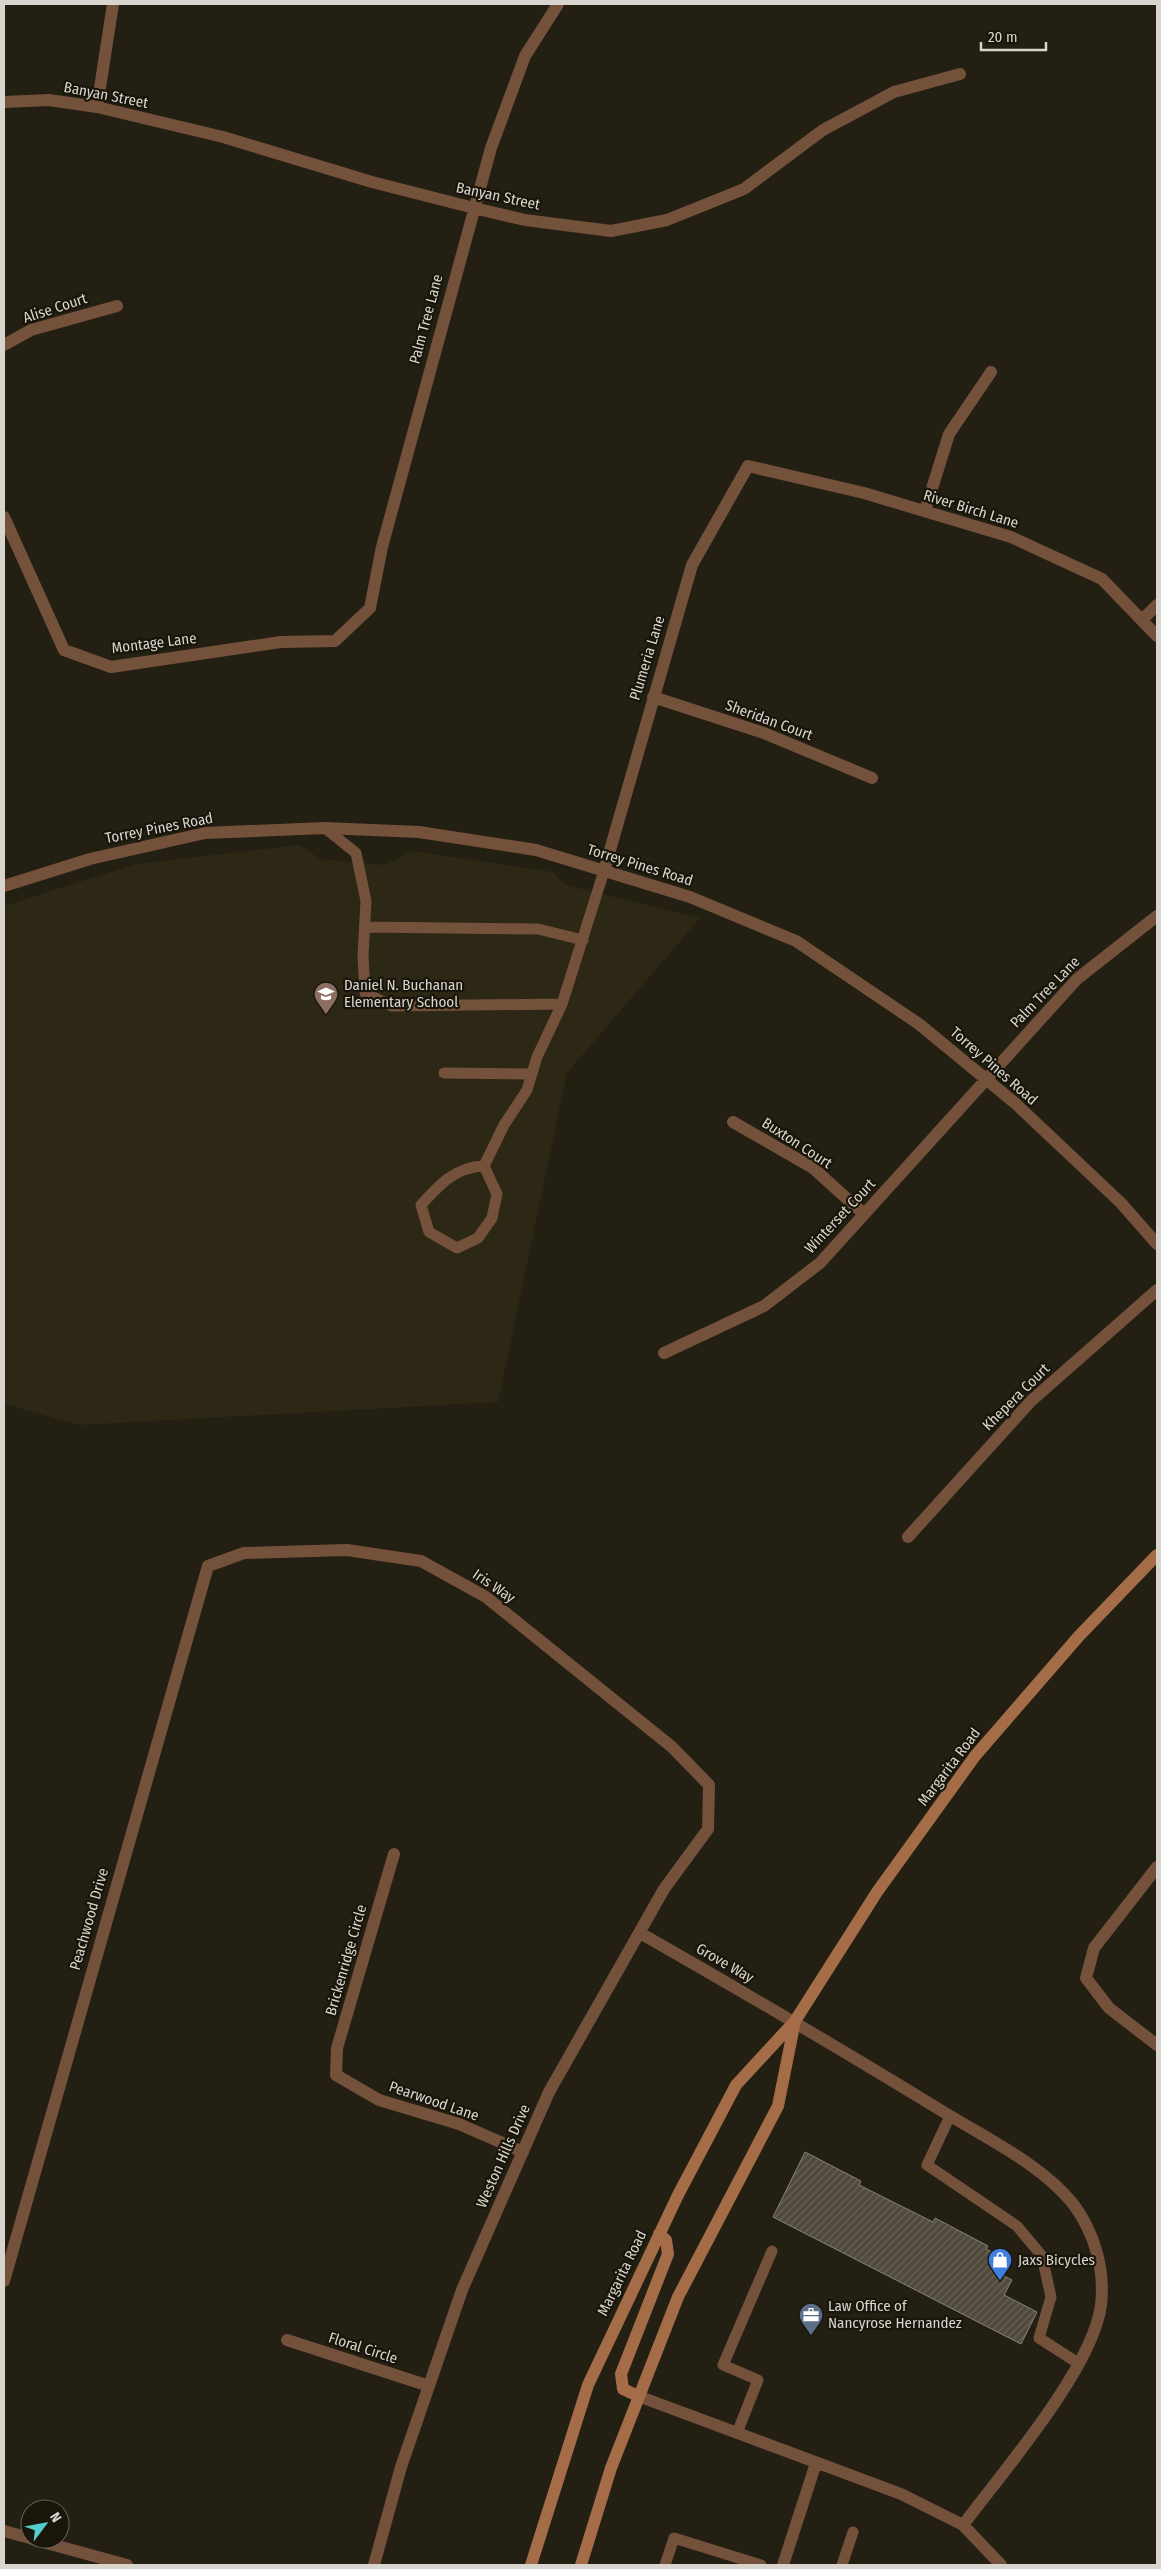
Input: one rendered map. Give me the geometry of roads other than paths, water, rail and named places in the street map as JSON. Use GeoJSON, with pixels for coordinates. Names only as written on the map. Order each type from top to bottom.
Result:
{"type":"FeatureCollection","features":[{"type":"Feature","properties":{"kind":"main road","name":"Margarita Road"},"geometry":{"type":"LineString","coordinates":[[532,2565],[588,2385],[659,2234],[736,2085],[795,2021],[877,1892],[975,1756],[1079,1636],[1157,1555]]}},
{"type":"Feature","properties":{"kind":"main road","name":"Margarita Road"},"geometry":{"type":"LineString","coordinates":[[581,2565],[611,2468],[678,2297],[778,2106],[795,2021]]}},
{"type":"Feature","properties":{"kind":"main road"},"geometry":{"type":"LineString","coordinates":[[638,2396],[623,2389],[621,2374],[668,2254],[666,2240],[659,2234]]}},
{"type":"Feature","properties":{"kind":"street"},"geometry":{"type":"LineString","coordinates":[[96,107],[113,4]]}},
{"type":"Feature","properties":{"kind":"street","name":"Palm Tree Lane"},"geometry":{"type":"LineString","coordinates":[[335,641],[370,608],[385,538],[491,148],[525,56],[558,4]]}},
{"type":"Feature","properties":{"kind":"street","name":"Banyan Street"},"geometry":{"type":"LineString","coordinates":[[4,102],[49,100],[96,107],[223,137],[372,182],[474,208],[525,220],[611,231],[667,220],[744,189],[824,130],[894,92],[960,74]]}},
{"type":"Feature","properties":{"kind":"street","name":"Alise Court"},"geometry":{"type":"LineString","coordinates":[[4,345],[31,330],[117,306]]}},
{"type":"Feature","properties":{"kind":"street"},"geometry":{"type":"LineString","coordinates":[[925,511],[949,434],[991,372]]}},
{"type":"Feature","properties":{"kind":"street","name":"River Birch Lane"},"geometry":{"type":"LineString","coordinates":[[748,466],[864,493],[1011,537],[1102,579],[1157,636]]}},
{"type":"Feature","properties":{"kind":"street","name":"Plumeria Lane"},"geometry":{"type":"LineString","coordinates":[[604,871],[652,697],[692,565],[748,466]]}},
{"type":"Feature","properties":{"kind":"street","name":"Montage Lane"},"geometry":{"type":"LineString","coordinates":[[4,517],[64,650],[111,667],[281,642],[335,641]]}},
{"type":"Feature","properties":{"kind":"street"},"geometry":{"type":"LineString","coordinates":[[1142,620],[1157,605]]}},
{"type":"Feature","properties":{"kind":"street","name":"Sheridan Court"},"geometry":{"type":"LineString","coordinates":[[652,697],[764,733],[872,778]]}},
{"type":"Feature","properties":{"kind":"street","name":"Torrey Pines Road"},"geometry":{"type":"LineString","coordinates":[[4,886],[90,858],[205,833],[325,828],[429,834],[536,850],[690,897],[796,941],[919,1024],[985,1079],[1121,1203],[1157,1244]]}},
{"type":"Feature","properties":{"kind":"street","name":"Palm Tree Lane"},"geometry":{"type":"LineString","coordinates":[[985,1079],[1077,979],[1157,916]]}},
{"type":"Feature","properties":{"kind":"street","name":"Winterset Court"},"geometry":{"type":"LineString","coordinates":[[664,1353],[764,1306],[820,1263],[985,1079]]}},
{"type":"Feature","properties":{"kind":"street","name":"Buxton Court"},"geometry":{"type":"LineString","coordinates":[[733,1122],[813,1168],[864,1214]]}},
{"type":"Feature","properties":{"kind":"street","name":"Khepera Court"},"geometry":{"type":"LineString","coordinates":[[908,1537],[1031,1401],[1157,1290]]}},
{"type":"Feature","properties":{"kind":"street","name":"Iris Way"},"geometry":{"type":"LineString","coordinates":[[208,1566],[244,1553],[347,1550],[421,1562],[486,1597],[672,1747],[709,1785]]}},
{"type":"Feature","properties":{"kind":"street","name":"Peachwood Drive"},"geometry":{"type":"LineString","coordinates":[[4,2281],[208,1566]]}},
{"type":"Feature","properties":{"kind":"street","name":"Weston Hills Drive"},"geometry":{"type":"LineString","coordinates":[[374,2565],[401,2467],[462,2290],[549,2092],[664,1889],[708,1829],[709,1785]]}},
{"type":"Feature","properties":{"kind":"street","name":"Brickenridge Circle"},"geometry":{"type":"LineString","coordinates":[[336,2076],[338,2048],[394,1854]]}},
{"type":"Feature","properties":{"kind":"street"},"geometry":{"type":"LineString","coordinates":[[1157,1867],[1094,1948],[1086,1978],[1109,2008],[1157,2045]]}},
{"type":"Feature","properties":{"kind":"street","name":"Grove Way"},"geometry":{"type":"LineString","coordinates":[[640,1933],[795,2021],[1052,2181],[1074,2206],[1092,2236],[1101,2268],[1101,2306],[1092,2336],[1062,2392],[962,2525]]}},
{"type":"Feature","properties":{"kind":"street","name":"Pearwood Lane"},"geometry":{"type":"LineString","coordinates":[[336,2076],[379,2100],[459,2124],[523,2152]]}},
{"type":"Feature","properties":{"kind":"street","name":"Floral Circle"},"geometry":{"type":"LineString","coordinates":[[287,2340],[429,2386]]}},
{"type":"Feature","properties":{"kind":"street"},"geometry":{"type":"LineString","coordinates":[[638,2396],[900,2494],[962,2525],[1001,2565]]}},
{"type":"Feature","properties":{"kind":"street"},"geometry":{"type":"LineString","coordinates":[[783,2565],[816,2463]]}},
{"type":"Feature","properties":{"kind":"street"},"geometry":{"type":"LineString","coordinates":[[4,2531],[20,2536]]}},
{"type":"Feature","properties":{"kind":"street"},"geometry":{"type":"LineString","coordinates":[[68,2549],[127,2565]]}},
{"type":"Feature","properties":{"kind":"lane"},"geometry":{"type":"LineString","coordinates":[[325,828],[356,852],[366,902],[363,955],[365,992],[392,1006],[562,1004]]}},
{"type":"Feature","properties":{"kind":"lane"},"geometry":{"type":"LineString","coordinates":[[484,1166],[504,1125],[527,1090],[537,1057],[562,1004],[604,871]]}},
{"type":"Feature","properties":{"kind":"lane"},"geometry":{"type":"LineString","coordinates":[[365,927],[538,929],[583,940]]}},
{"type":"Feature","properties":{"kind":"lane"},"geometry":{"type":"LineString","coordinates":[[444,1073],[532,1074]]}},
{"type":"Feature","properties":{"kind":"lane"},"geometry":{"type":"LineString","coordinates":[[468,1166],[484,1166],[497,1194],[492,1218],[478,1238],[457,1248],[428,1232],[421,1205],[445,1179],[468,1166]]}},
{"type":"Feature","properties":{"kind":"lane"},"geometry":{"type":"LineString","coordinates":[[950,2116],[927,2165],[1017,2226],[1042,2256],[1051,2297],[1040,2338],[1078,2362]]}},
{"type":"Feature","properties":{"kind":"lane"},"geometry":{"type":"LineString","coordinates":[[736,2433],[758,2380],[723,2364],[772,2251]]}},
{"type":"Feature","properties":{"kind":"lane"},"geometry":{"type":"LineString","coordinates":[[842,2565],[853,2532]]}},
{"type":"Feature","properties":{"kind":"lane"},"geometry":{"type":"LineString","coordinates":[[665,2565],[674,2538],[761,2565]]}},
{"type":"Feature","properties":{"kind":"place","name":"Daniel N. Buchanan Elementary School"},"geometry":{"type":"Point","coordinates":[326,1015]}},
{"type":"Feature","properties":{"kind":"place","name":"Jaxs Bicycles"},"geometry":{"type":"Point","coordinates":[1000,2281]}},
{"type":"Feature","properties":{"kind":"place","name":"Law Office of Nancyrose Hernandez"},"geometry":{"type":"Point","coordinates":[811,2336]}}]}
